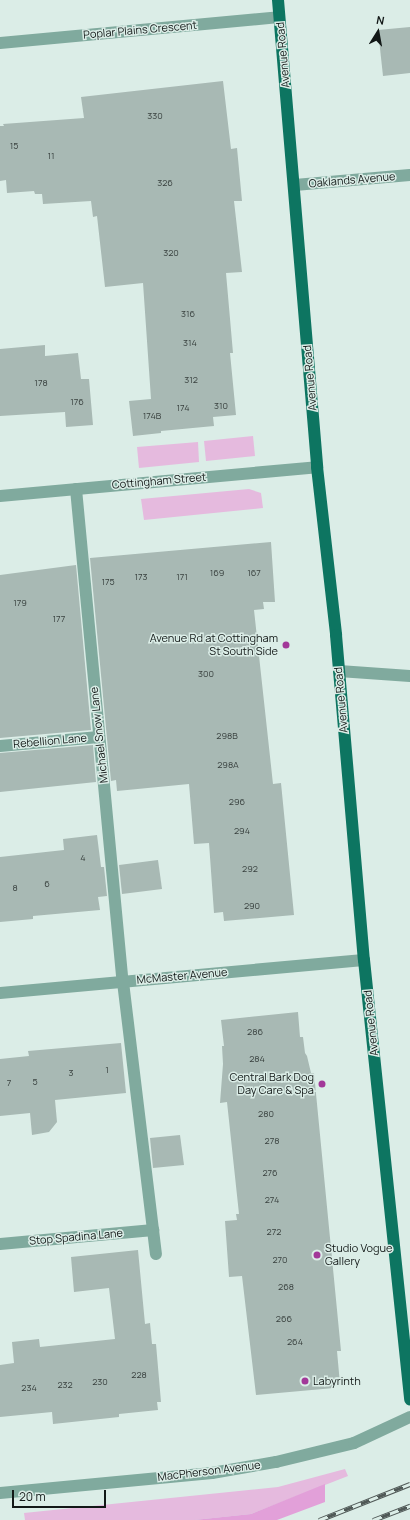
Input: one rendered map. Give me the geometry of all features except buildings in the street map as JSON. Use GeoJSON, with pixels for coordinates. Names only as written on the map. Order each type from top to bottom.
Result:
{"type":"FeatureCollection","features":[{"type":"Feature","properties":{"kind":"main road","name":"Avenue Road"},"geometry":{"type":"LineString","coordinates":[[278,0],[295,185],[317,467],[339,671],[364,960],[410,1400]]}},
{"type":"Feature","properties":{"kind":"street","name":"Poplar Plains Crescent"},"geometry":{"type":"LineString","coordinates":[[0,43],[279,17]]}},
{"type":"Feature","properties":{"kind":"street","name":"Oaklands Avenue"},"geometry":{"type":"LineString","coordinates":[[295,185],[410,175]]}},
{"type":"Feature","properties":{"kind":"street","name":"Cottingham Street"},"geometry":{"type":"LineString","coordinates":[[0,496],[317,467]]}},
{"type":"Feature","properties":{"kind":"street","name":"Michael Snow Lane"},"geometry":{"type":"LineString","coordinates":[[76,489],[123,982],[156,1254]]}},
{"type":"Feature","properties":{"kind":"street"},"geometry":{"type":"LineString","coordinates":[[339,671],[410,676]]}},
{"type":"Feature","properties":{"kind":"street","name":"Rebellion Lane"},"geometry":{"type":"LineString","coordinates":[[0,746],[99,737]]}},
{"type":"Feature","properties":{"kind":"street","name":"McMaster Avenue"},"geometry":{"type":"LineString","coordinates":[[0,994],[364,960]]}},
{"type":"Feature","properties":{"kind":"street","name":"Stop Spadina Lane"},"geometry":{"type":"LineString","coordinates":[[0,1244],[153,1230]]}},
{"type":"Feature","properties":{"kind":"street","name":"MacPherson Avenue"},"geometry":{"type":"LineString","coordinates":[[0,1493],[212,1473],[276,1462],[354,1443],[410,1418]]}},
{"type":"Feature","properties":{"kind":"shaded area"},"geometry":{"type":"Polygon","coordinates":[[[253,436],[255,456],[206,461],[204,441],[253,436]]]}},
{"type":"Feature","properties":{"kind":"shaded area"},"geometry":{"type":"Polygon","coordinates":[[[198,442],[199,462],[139,468],[137,447],[198,442]]]}},
{"type":"Feature","properties":{"kind":"shaded area"},"geometry":{"type":"Polygon","coordinates":[[[249,489],[261,493],[263,508],[144,520],[141,499],[249,489]]]}},
{"type":"Feature","properties":{"kind":"shaded area"},"geometry":{"type":"Polygon","coordinates":[[[345,1469],[348,1476],[251,1514],[194,1520],[25,1520],[24,1513],[278,1487],[345,1469]]]}},
{"type":"Feature","properties":{"kind":"shaded area"},"geometry":{"type":"Polygon","coordinates":[[[325,1484],[325,1502],[277,1520],[194,1520],[251,1514],[325,1484]]]}},
{"type":"Feature","properties":{"kind":"railway"},"geometry":{"type":"LineString","coordinates":[[319,1520],[410,1484]]}},
{"type":"Feature","properties":{"kind":"railway"},"geometry":{"type":"LineString","coordinates":[[373,1520],[410,1506]]}},
{"type":"Feature","properties":{"kind":"place","name":"Avenue Rd at Cottingham St South Side"},"geometry":{"type":"Point","coordinates":[286,645]}},
{"type":"Feature","properties":{"kind":"place","name":"Central Bark Dog Day Care & Spa"},"geometry":{"type":"Point","coordinates":[322,1084]}},
{"type":"Feature","properties":{"kind":"place","name":"Studio Vogue Gallery"},"geometry":{"type":"Point","coordinates":[317,1255]}},
{"type":"Feature","properties":{"kind":"place","name":"Labyrinth"},"geometry":{"type":"Point","coordinates":[305,1381]}}]}
